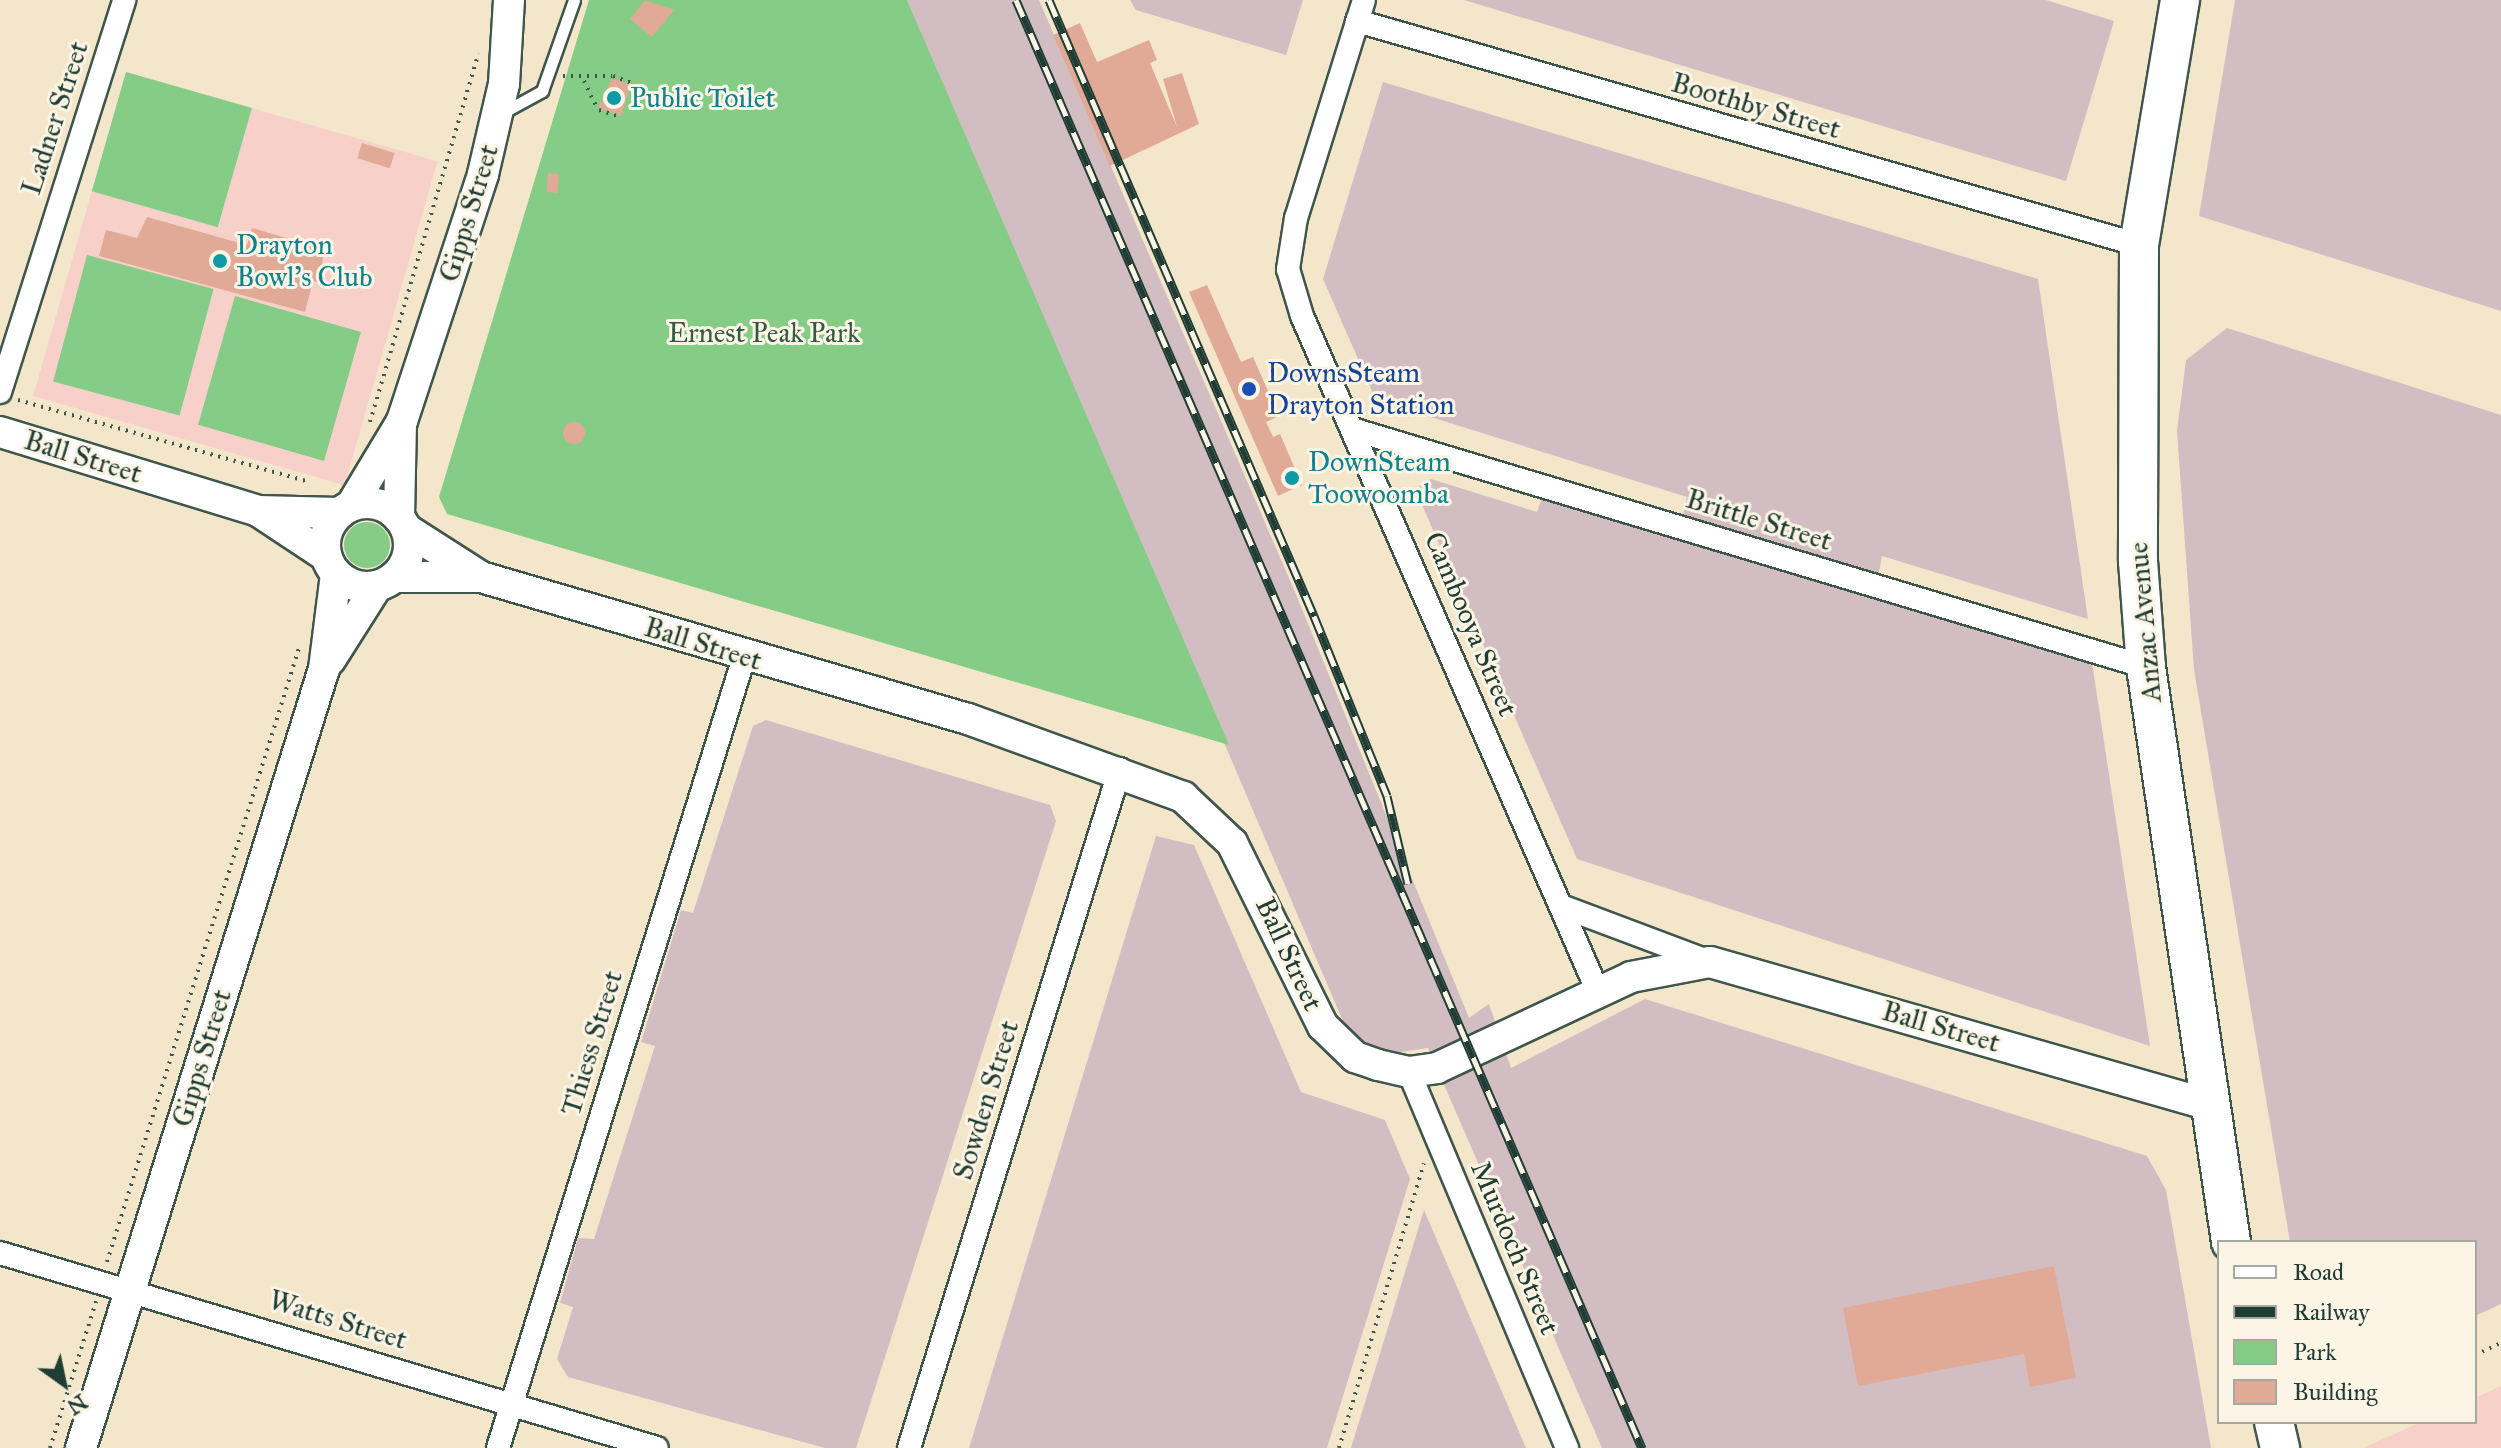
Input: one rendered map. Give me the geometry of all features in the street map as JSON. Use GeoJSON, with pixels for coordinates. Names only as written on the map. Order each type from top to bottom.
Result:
{"type":"FeatureCollection","features":[{"type":"Feature","properties":{"kind":"highway","name":"Anzac Avenue"},"geometry":{"type":"LineString","coordinates":[[2180,0],[2139,245],[2134,426],[2146,667],[2231,1240]]}},
{"type":"Feature","properties":{"kind":"highway"},"geometry":{"type":"LineString","coordinates":[[2255,1424],[2261,1448]]}},
{"type":"Feature","properties":{"kind":"highway"},"geometry":{"type":"LineString","coordinates":[[2274,1424],[2280,1448]]}},
{"type":"Feature","properties":{"kind":"main road","name":"Gipps Street"},"geometry":{"type":"LineString","coordinates":[[346,510],[402,421],[499,114],[509,0]]}},
{"type":"Feature","properties":{"kind":"main road","name":"Gipps Street"},"geometry":{"type":"LineString","coordinates":[[402,421],[403,524]]}},
{"type":"Feature","properties":{"kind":"main road","name":"Ball Street"},"geometry":{"type":"LineString","coordinates":[[1,437],[258,511],[346,510]]}},
{"type":"Feature","properties":{"kind":"main road"},"geometry":{"type":"LineString","coordinates":[[377,504],[403,524],[408,555],[385,582],[355,585],[331,565],[327,532],[346,510],[377,504]]}},
{"type":"Feature","properties":{"kind":"main road","name":"Ball Street"},"geometry":{"type":"LineString","coordinates":[[258,511],[331,565]]}},
{"type":"Feature","properties":{"kind":"main road","name":"Ball Street"},"geometry":{"type":"LineString","coordinates":[[403,524],[481,577],[1120,769],[1183,797],[1217,826],[1257,887],[1323,1026],[1355,1057],[1409,1072],[1476,1054],[1598,992],[1664,965],[1710,962],[2210,1105]]}},
{"type":"Feature","properties":{"kind":"main road","name":"Gipps Street"},"geometry":{"type":"LineString","coordinates":[[81,1448],[116,1284],[324,669],[331,565]]}},
{"type":"Feature","properties":{"kind":"main road","name":"Ball Street"},"geometry":{"type":"LineString","coordinates":[[385,582],[481,577]]}},
{"type":"Feature","properties":{"kind":"main road","name":"Gipps Street"},"geometry":{"type":"LineString","coordinates":[[324,669],[385,582]]}},
{"type":"Feature","properties":{"kind":"street","name":"Ladner Street"},"geometry":{"type":"LineString","coordinates":[[8,395],[124,0]]}},
{"type":"Feature","properties":{"kind":"street","name":"Boothby Street"},"geometry":{"type":"LineString","coordinates":[[1360,11],[2139,245]]}},
{"type":"Feature","properties":{"kind":"street","name":"Cambooya Street"},"geometry":{"type":"LineString","coordinates":[[1360,11],[1296,218],[1288,269],[1598,992]]}},
{"type":"Feature","properties":{"kind":"street","name":"Brittle Street"},"geometry":{"type":"LineString","coordinates":[[1355,430],[2146,667]]}},
{"type":"Feature","properties":{"kind":"street","name":"Thiess Street"},"geometry":{"type":"LineString","coordinates":[[498,1448],[744,657]]}},
{"type":"Feature","properties":{"kind":"street","name":"Sowden Street"},"geometry":{"type":"LineString","coordinates":[[909,1448],[1120,769]]}},
{"type":"Feature","properties":{"kind":"street"},"geometry":{"type":"LineString","coordinates":[[1561,906],[1710,962]]}},
{"type":"Feature","properties":{"kind":"street","name":"Murdoch Street"},"geometry":{"type":"LineString","coordinates":[[1409,1072],[1567,1448]]}},
{"type":"Feature","properties":{"kind":"street","name":"Watts Street"},"geometry":{"type":"LineString","coordinates":[[0,1253],[116,1284],[657,1448]]}},
{"type":"Feature","properties":{"kind":"lane"},"geometry":{"type":"LineString","coordinates":[[499,114],[542,91],[553,73],[574,0]]}},
{"type":"Feature","properties":{"kind":"path"},"geometry":{"type":"LineString","coordinates":[[368,427],[479,45]]}},
{"type":"Feature","properties":{"kind":"path"},"geometry":{"type":"LineString","coordinates":[[553,73],[584,81],[612,77],[632,83]]}},
{"type":"Feature","properties":{"kind":"path"},"geometry":{"type":"LineString","coordinates":[[584,81],[598,109],[620,117]]}},
{"type":"Feature","properties":{"kind":"path"},"geometry":{"type":"LineString","coordinates":[[8,395],[310,482]]}},
{"type":"Feature","properties":{"kind":"path"},"geometry":{"type":"LineString","coordinates":[[50,1448],[116,1284],[303,635]]}},
{"type":"Feature","properties":{"kind":"path"},"geometry":{"type":"LineString","coordinates":[[1339,1448],[1434,1132]]}},
{"type":"Feature","properties":{"kind":"path"},"geometry":{"type":"LineString","coordinates":[[2477,1354],[2501,1343]]}},
{"type":"Feature","properties":{"kind":"shaded area"},"geometry":{"type":"Polygon","coordinates":[[[907,0],[1039,0],[1295,592],[1469,1018],[1489,1004],[1511,1068],[1645,999],[2147,1156],[2166,1190],[2211,1448],[1602,1448],[1428,1048],[1393,1053],[1351,1040],[907,0]]]}},
{"type":"Feature","properties":{"kind":"shaded area"},"geometry":{"type":"Polygon","coordinates":[[[1130,0],[1303,0],[1286,55],[1136,10],[1130,0]]]}},
{"type":"Feature","properties":{"kind":"shaded area"},"geometry":{"type":"Polygon","coordinates":[[[1464,0],[2046,0],[2114,21],[2066,181],[1464,0]]]}},
{"type":"Feature","properties":{"kind":"shaded area"},"geometry":{"type":"Polygon","coordinates":[[[2235,0],[2501,0],[2501,311],[2199,216],[2235,0]]]}},
{"type":"Feature","properties":{"kind":"shaded area"},"geometry":{"type":"Polygon","coordinates":[[[126,72],[437,161],[345,485],[33,396],[126,72]]]}},
{"type":"Feature","properties":{"kind":"shaded area"},"geometry":{"type":"Polygon","coordinates":[[[1383,82],[2038,279],[2088,619],[1882,556],[1878,577],[1682,520],[1687,497],[1376,400],[1323,279],[1383,82]]]}},
{"type":"Feature","properties":{"kind":"shaded area"},"geometry":{"type":"Polygon","coordinates":[[[2227,328],[2501,415],[2501,1304],[2477,1315],[2477,1240],[2290,1240],[2194,670],[2177,431],[2186,360],[2227,328]]]}},
{"type":"Feature","properties":{"kind":"shaded area"},"geometry":{"type":"Polygon","coordinates":[[[1431,479],[1537,512],[1542,498],[2092,662],[2150,1046],[1577,859],[1415,489],[1431,479]]]}},
{"type":"Feature","properties":{"kind":"shaded area"},"geometry":{"type":"Polygon","coordinates":[[[766,720],[1050,805],[1056,821],[856,1448],[825,1448],[568,1377],[557,1359],[573,1307],[560,1303],[578,1238],[594,1239],[655,1046],[641,1042],[681,910],[693,913],[753,726],[766,720]]]}},
{"type":"Feature","properties":{"kind":"shaded area"},"geometry":{"type":"Polygon","coordinates":[[[1156,836],[1194,845],[1301,1092],[1385,1120],[1410,1179],[1327,1448],[969,1448],[1156,836]]]}},
{"type":"Feature","properties":{"kind":"shaded area"},"geometry":{"type":"Polygon","coordinates":[[[1424,1210],[1526,1448],[1351,1448],[1424,1210]]]}},
{"type":"Feature","properties":{"kind":"shaded area"},"geometry":{"type":"Polygon","coordinates":[[[2501,1386],[2501,1448],[2363,1448],[2417,1424],[2477,1424],[2477,1397],[2501,1386]]]}},
{"type":"Feature","properties":{"kind":"green space","name":"Ernest Peak Park"},"geometry":{"type":"Polygon","coordinates":[[[589,0],[907,0],[1229,745],[447,514],[439,497],[589,0]]]}},
{"type":"Feature","properties":{"kind":"green space"},"geometry":{"type":"Polygon","coordinates":[[[126,72],[252,108],[218,227],[92,191],[126,72]]]}},
{"type":"Feature","properties":{"kind":"green space"},"geometry":{"type":"Polygon","coordinates":[[[87,255],[214,289],[180,415],[53,382],[87,255]]]}},
{"type":"Feature","properties":{"kind":"green space"},"geometry":{"type":"Polygon","coordinates":[[[235,296],[361,332],[324,461],[198,425],[235,296]]]}},
{"type":"Feature","properties":{"kind":"green space"},"geometry":{"type":"Polygon","coordinates":[[[367,522],[383,529],[390,545],[383,561],[367,568],[351,561],[344,545],[351,529],[367,522]]]}},
{"type":"Feature","properties":{"kind":"building"},"geometry":{"type":"Polygon","coordinates":[[[645,0],[674,10],[652,37],[630,19],[645,0]]]}},
{"type":"Feature","properties":{"kind":"building"},"geometry":{"type":"Polygon","coordinates":[[[1080,23],[1097,62],[1149,40],[1157,60],[1150,63],[1177,127],[1163,79],[1182,73],[1199,124],[1110,166],[1053,35],[1080,23]]]}},
{"type":"Feature","properties":{"kind":"building","name":"Public Toilet"},"geometry":{"type":"Polygon","coordinates":[[[612,78],[631,84],[621,116],[598,108],[612,78]]]}},
{"type":"Feature","properties":{"kind":"building"},"geometry":{"type":"Polygon","coordinates":[[[362,143],[395,153],[390,168],[357,158],[362,143]]]}},
{"type":"Feature","properties":{"kind":"building"},"geometry":{"type":"Polygon","coordinates":[[[548,173],[559,174],[557,193],[546,192],[548,173]]]}},
{"type":"Feature","properties":{"kind":"building","name":"Drayton Bowl's Club"},"geometry":{"type":"Polygon","coordinates":[[[147,217],[247,245],[252,228],[324,249],[320,283],[313,281],[305,312],[99,256],[106,230],[137,238],[147,217]]]}},
{"type":"Feature","properties":{"kind":"building","name":"DownsSteam Drayton Station"},"geometry":{"type":"Polygon","coordinates":[[[1207,285],[1241,362],[1253,357],[1279,416],[1266,422],[1273,437],[1280,434],[1302,485],[1278,496],[1189,292],[1207,285]]]}},
{"type":"Feature","properties":{"kind":"building"},"geometry":{"type":"Polygon","coordinates":[[[574,422],[582,425],[585,433],[582,441],[574,444],[566,441],[563,433],[566,425],[574,422]]]}},
{"type":"Feature","properties":{"kind":"building"},"geometry":{"type":"Polygon","coordinates":[[[2054,1266],[2076,1378],[2030,1387],[2024,1354],[1858,1386],[1843,1308],[2054,1266]]]}},
{"type":"Feature","properties":{"kind":"railway"},"geometry":{"type":"LineString","coordinates":[[1016,0],[1642,1448]]}},
{"type":"Feature","properties":{"kind":"railway"},"geometry":{"type":"LineString","coordinates":[[1049,0],[1314,616],[1387,796],[1408,884]]}},
{"type":"Feature","properties":{"kind":"place","name":"Public Toilet"},"geometry":{"type":"Point","coordinates":[614,98]}},
{"type":"Feature","properties":{"kind":"place","name":"Drayton Bowl's Club"},"geometry":{"type":"Point","coordinates":[220,261]}},
{"type":"Feature","properties":{"kind":"place","name":"DownsSteam Drayton Station"},"geometry":{"type":"Point","coordinates":[1249,389]}},
{"type":"Feature","properties":{"kind":"place","name":"DownSteam Toowoomba"},"geometry":{"type":"Point","coordinates":[1292,478]}}]}
